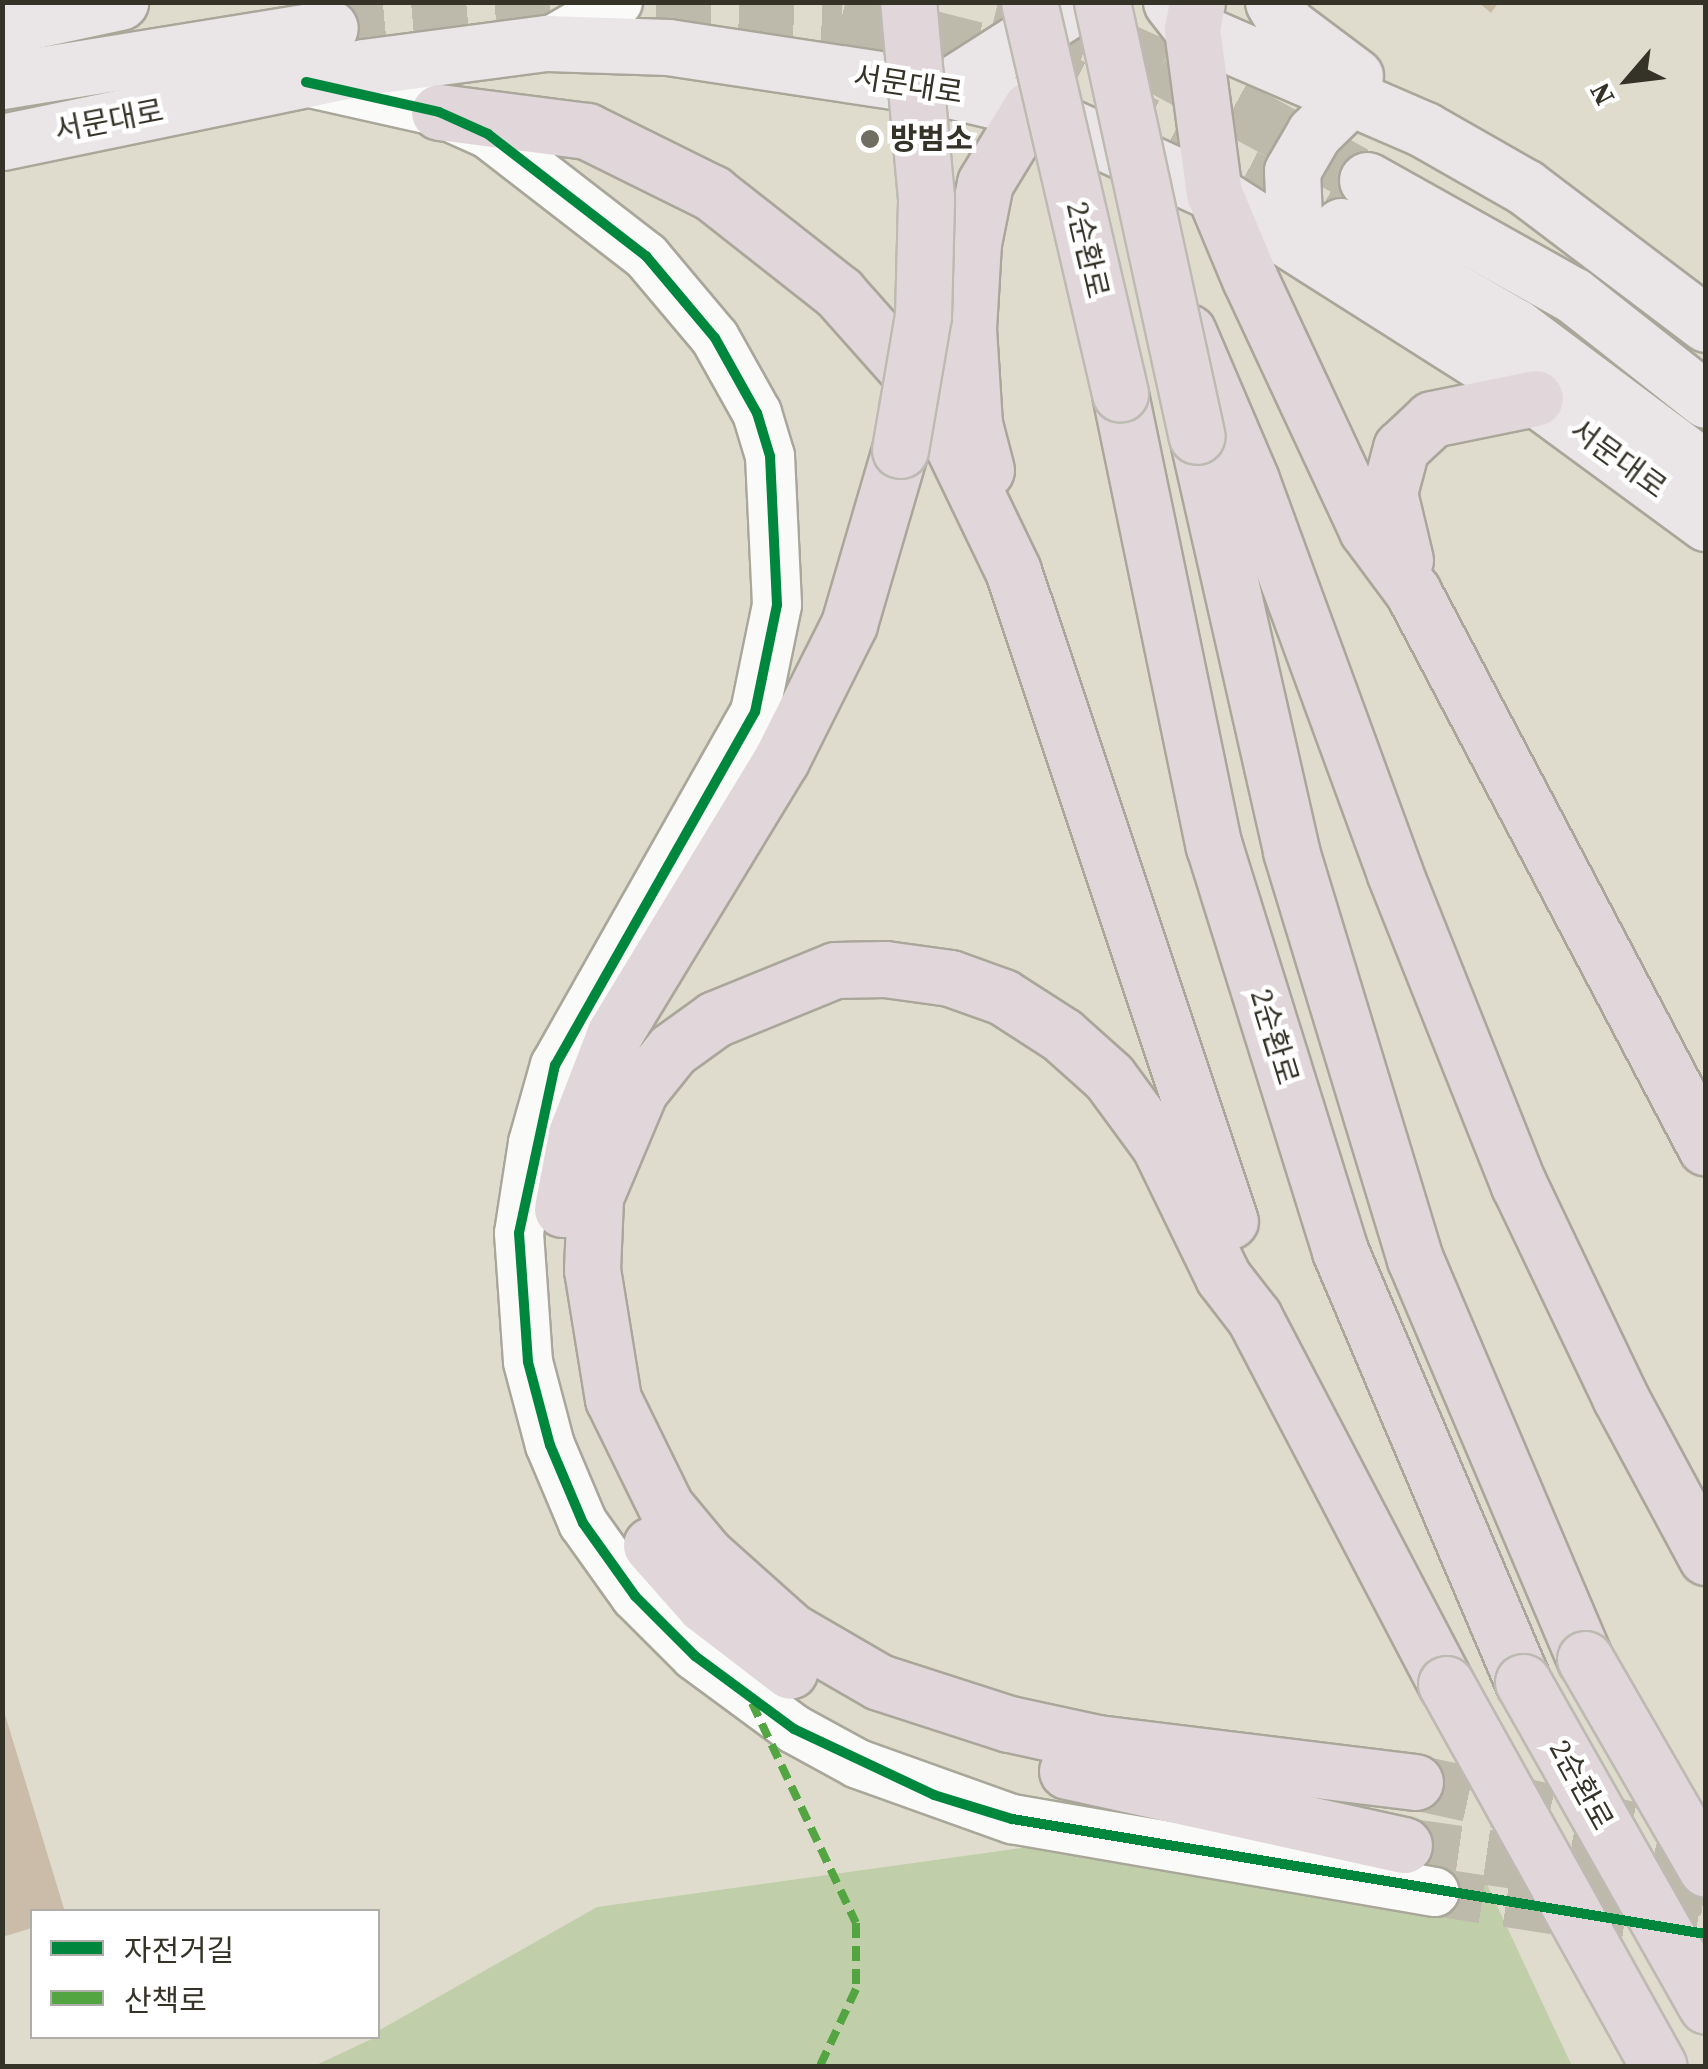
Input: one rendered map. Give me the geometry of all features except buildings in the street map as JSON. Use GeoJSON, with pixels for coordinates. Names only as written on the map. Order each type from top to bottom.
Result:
{"type":"FeatureCollection","features":[{"type":"Feature","properties":{"kind":"highway"},"geometry":{"type":"LineString","coordinates":[[908,2],[926,198],[923,316],[900,450],[841,641],[781,760],[614,1033],[576,1134],[562,1203],[560,1295],[580,1406],[644,1537],[754,1650],[815,1685],[884,1720],[955,1743],[1404,1846]]}},
{"type":"Feature","properties":{"kind":"highway","name":"2순환로"},"geometry":{"type":"LineString","coordinates":[[1030,2],[1120,394],[1214,846],[1340,1251],[1523,1682],[1706,2006]]}},
{"type":"Feature","properties":{"kind":"highway"},"geometry":{"type":"LineString","coordinates":[[1102,2],[1291,852],[1415,1259],[1584,1660],[1706,1869]]}},
{"type":"Feature","properties":{"kind":"highway"},"geometry":{"type":"LineString","coordinates":[[1186,11],[1214,192],[1367,530],[1413,592],[1706,1148]]}},
{"type":"Feature","properties":{"kind":"highway"},"geometry":{"type":"LineString","coordinates":[[1030,109],[985,184],[972,243],[968,330],[974,424],[1013,572],[1248,1270],[1254,1317]]}},
{"type":"Feature","properties":{"kind":"highway"},"geometry":{"type":"LineString","coordinates":[[439,112],[587,130],[712,193],[760,226],[840,293],[927,392],[1013,572]]}},
{"type":"Feature","properties":{"kind":"highway"},"geometry":{"type":"LineString","coordinates":[[1160,265],[1251,480],[1395,874],[1519,1185],[1620,1397],[1706,1556]]}},
{"type":"Feature","properties":{"kind":"highway"},"geometry":{"type":"LineString","coordinates":[[1413,592],[1389,493],[1401,448],[1432,419],[1535,398]]}},
{"type":"Feature","properties":{"kind":"highway"},"geometry":{"type":"LineString","coordinates":[[1416,1782],[1096,1743],[1009,1724],[879,1682],[792,1631],[706,1554],[666,1507],[612,1400],[592,1270],[595,1196],[640,1090],[672,1050],[715,1018],[835,970],[885,969],[950,978],[1003,997],[1062,1034],[1109,1077],[1159,1146],[1223,1277],[1254,1317],[1446,1684],[1659,2066]]}},
{"type":"Feature","properties":{"kind":"main road"},"geometry":{"type":"LineString","coordinates":[[2,26],[120,2]]}},
{"type":"Feature","properties":{"kind":"main road"},"geometry":{"type":"LineString","coordinates":[[945,89],[1081,2]]}},
{"type":"Feature","properties":{"kind":"main road"},"geometry":{"type":"LineString","coordinates":[[1030,109],[1112,2]]}},
{"type":"Feature","properties":{"kind":"main road"},"geometry":{"type":"LineString","coordinates":[[1273,2],[1287,25],[1425,130]]}},
{"type":"Feature","properties":{"kind":"main road"},"geometry":{"type":"LineString","coordinates":[[1186,11],[1351,97],[1425,130],[1525,187],[1706,324]]}},
{"type":"Feature","properties":{"kind":"main road","name":"서문대로"},"geometry":{"type":"LineString","coordinates":[[2,81],[330,28]]}},
{"type":"Feature","properties":{"kind":"main road","name":"서문대로"},"geometry":{"type":"LineString","coordinates":[[2,142],[364,67],[546,42],[668,47],[945,89],[1030,109],[1214,192],[1339,219],[1573,296],[1706,400]]}},
{"type":"Feature","properties":{"kind":"main road"},"geometry":{"type":"LineString","coordinates":[[1339,219],[1294,218],[1292,170],[1314,133],[1351,97]]}},
{"type":"Feature","properties":{"kind":"main road","name":"서문대로"},"geometry":{"type":"LineString","coordinates":[[1339,219],[1535,398],[1706,523]]}},
{"type":"Feature","properties":{"kind":"main road","name":"서문대로"},"geometry":{"type":"LineString","coordinates":[[1339,219],[1516,328],[1706,469]]}},
{"type":"Feature","properties":{"kind":"street"},"geometry":{"type":"LineString","coordinates":[[546,42],[618,2]]}},
{"type":"Feature","properties":{"kind":"street"},"geometry":{"type":"LineString","coordinates":[[306,82],[439,112],[488,134],[646,256],[686,296],[757,413],[770,456],[778,605],[754,712],[555,1066],[533,1143],[519,1233],[526,1347],[550,1445],[583,1523],[635,1596],[695,1656],[794,1729],[858,1764],[1012,1819],[1435,1892]]}},
{"type":"Feature","properties":{"kind":"green space"},"geometry":{"type":"Polygon","coordinates":[[[1108,1836],[1484,1878],[1572,2066],[314,2066],[372,2039],[380,2039],[380,2030],[597,1907],[1108,1836]]]}},
{"type":"Feature","properties":{"kind":"tunnel"},"geometry":{"type":"LineString","coordinates":[[998,2],[1041,13],[1161,67],[1367,180]]}},
{"type":"Feature","properties":{"kind":"tunnel"},"geometry":{"type":"LineString","coordinates":[[330,28],[573,6],[842,15],[1024,61],[1331,221]]}},
{"type":"Feature","properties":{"kind":"tunnel"},"geometry":{"type":"LineString","coordinates":[[1415,1782],[1706,1845]]}},
{"type":"Feature","properties":{"kind":"tunnel"},"geometry":{"type":"LineString","coordinates":[[1404,1845],[1706,1888]]}},
{"type":"Feature","properties":{"kind":"tunnel"},"geometry":{"type":"LineString","coordinates":[[1435,1892],[1706,1934]]}},
{"type":"Feature","properties":{"kind":"marked path"},"geometry":{"type":"LineString","coordinates":[[752,1703],[856,1923],[856,1989],[820,2066]]}},
{"type":"Feature","properties":{"kind":"cycle path"},"geometry":{"type":"LineString","coordinates":[[306,82],[439,112],[488,134],[646,256],[715,338],[757,413],[770,456],[777,605],[755,712],[555,1065],[519,1233],[528,1362],[550,1445],[583,1523],[635,1596],[695,1656],[794,1729],[934,1795],[1012,1819],[1706,1934]]}},
{"type":"Feature","properties":{"kind":"place","name":"방범소"},"geometry":{"type":"Point","coordinates":[870,139]}}]}
